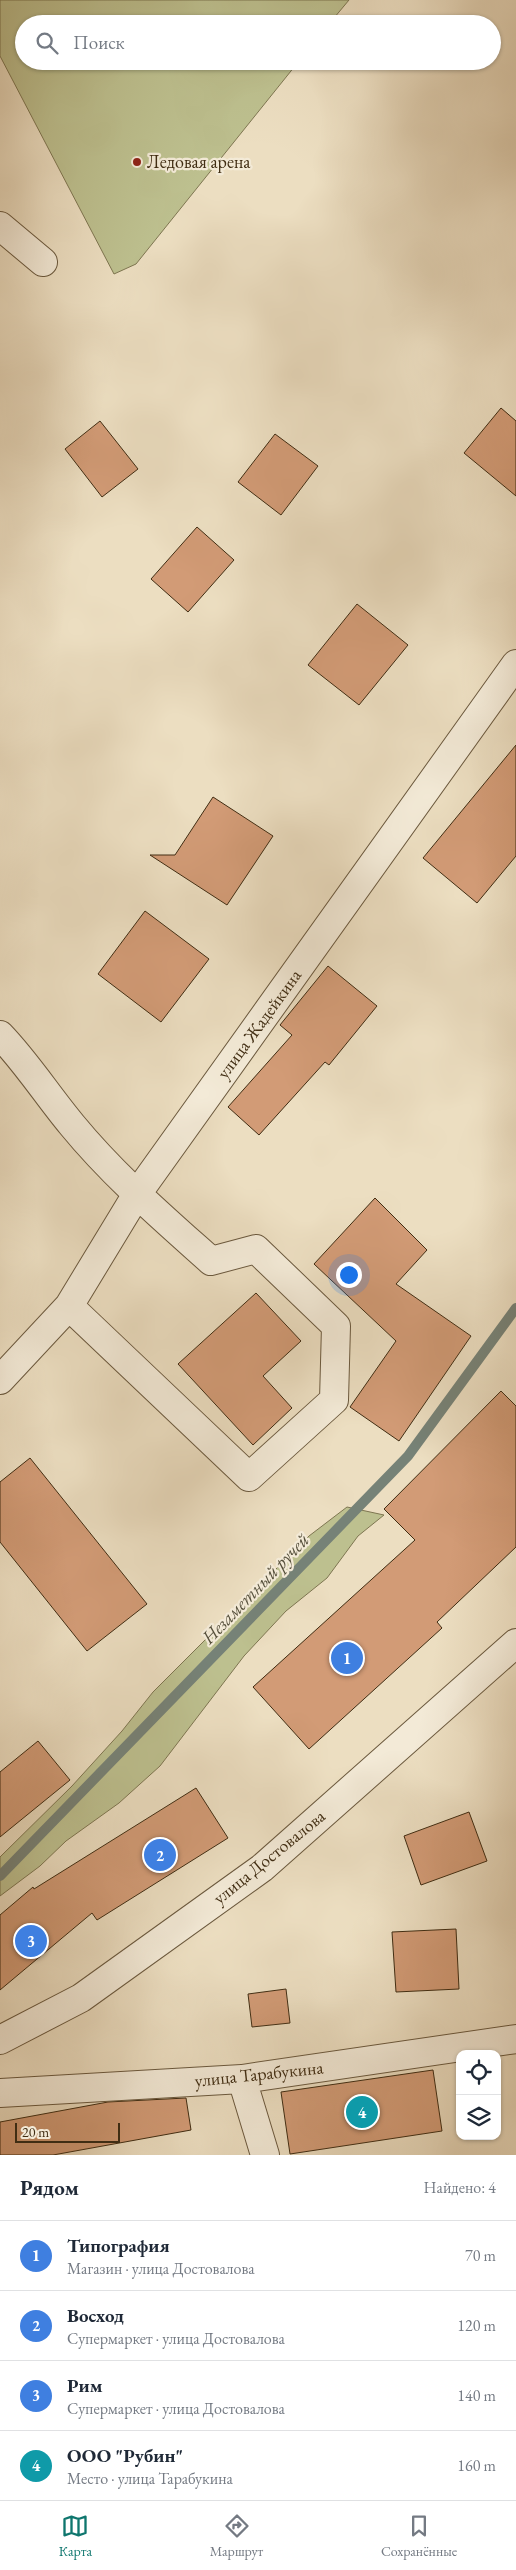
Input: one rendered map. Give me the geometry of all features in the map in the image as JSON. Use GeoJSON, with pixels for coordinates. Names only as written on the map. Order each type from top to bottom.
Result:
{"type":"FeatureCollection","features":[{"type":"Feature","properties":{"kind":"street"},"geometry":{"type":"LineString","coordinates":[[0,226],[43,262]]}},
{"type":"Feature","properties":{"kind":"street","name":"улица Жадейкина"},"geometry":{"type":"LineString","coordinates":[[0,1380],[69,1306],[137,1194],[516,664]]}},
{"type":"Feature","properties":{"kind":"street"},"geometry":{"type":"LineString","coordinates":[[0,1035],[18,1053],[72,1126],[137,1194],[211,1261],[256,1249],[336,1326],[334,1400],[249,1477],[69,1306]]}},
{"type":"Feature","properties":{"kind":"street","name":"улица Достовалова"},"geometry":{"type":"LineString","coordinates":[[0,2040],[81,1998],[262,1868],[516,1643]]}},
{"type":"Feature","properties":{"kind":"street","name":"улица Тарабукина"},"geometry":{"type":"LineString","coordinates":[[0,2093],[242,2079],[516,2039]]}},
{"type":"Feature","properties":{"kind":"street"},"geometry":{"type":"LineString","coordinates":[[242,2079],[266,2155]]}},
{"type":"Feature","properties":{"kind":"green space","name":"Ледовая арена"},"geometry":{"type":"Polygon","coordinates":[[[0,0],[349,0],[336,15],[15,15],[15,70],[292,70],[136,264],[114,274],[0,56],[0,0]]]}},
{"type":"Feature","properties":{"kind":"green space"},"geometry":{"type":"Polygon","coordinates":[[[347,1507],[384,1515],[358,1536],[327,1578],[286,1611],[244,1656],[160,1766],[119,1803],[66,1841],[40,1866],[0,1896],[0,1857],[72,1786],[122,1731],[153,1692],[309,1536],[347,1507]]]}},
{"type":"Feature","properties":{"kind":"building"},"geometry":{"type":"Polygon","coordinates":[[[501,408],[516,421],[516,496],[464,453],[501,408]]]}},
{"type":"Feature","properties":{"kind":"building"},"geometry":{"type":"Polygon","coordinates":[[[100,421],[138,469],[102,497],[65,449],[100,421]]]}},
{"type":"Feature","properties":{"kind":"building"},"geometry":{"type":"Polygon","coordinates":[[[275,434],[318,466],[281,515],[238,482],[275,434]]]}},
{"type":"Feature","properties":{"kind":"building"},"geometry":{"type":"Polygon","coordinates":[[[197,527],[234,560],[188,612],[151,579],[197,527]]]}},
{"type":"Feature","properties":{"kind":"building"},"geometry":{"type":"Polygon","coordinates":[[[357,604],[408,645],[359,705],[308,665],[357,604]]]}},
{"type":"Feature","properties":{"kind":"building"},"geometry":{"type":"Polygon","coordinates":[[[516,745],[516,856],[477,903],[423,858],[516,745]]]}},
{"type":"Feature","properties":{"kind":"building"},"geometry":{"type":"Polygon","coordinates":[[[213,797],[273,836],[227,905],[150,855],[175,855],[213,797]]]}},
{"type":"Feature","properties":{"kind":"building"},"geometry":{"type":"Polygon","coordinates":[[[145,911],[209,959],[161,1022],[98,974],[145,911]]]}},
{"type":"Feature","properties":{"kind":"building"},"geometry":{"type":"Polygon","coordinates":[[[328,966],[377,1006],[329,1065],[325,1062],[259,1135],[228,1107],[292,1035],[280,1025],[328,966]]]}},
{"type":"Feature","properties":{"kind":"building"},"geometry":{"type":"Polygon","coordinates":[[[375,1198],[427,1250],[396,1284],[471,1336],[399,1441],[350,1407],[396,1341],[314,1264],[375,1198]]]}},
{"type":"Feature","properties":{"kind":"building"},"geometry":{"type":"Polygon","coordinates":[[[256,1293],[301,1341],[263,1376],[292,1408],[253,1445],[178,1364],[256,1293]]]}},
{"type":"Feature","properties":{"kind":"building"},"geometry":{"type":"Polygon","coordinates":[[[501,1391],[516,1406],[516,1547],[437,1622],[442,1628],[309,1749],[253,1687],[415,1540],[384,1509],[501,1391]]]}},
{"type":"Feature","properties":{"kind":"building"},"geometry":{"type":"Polygon","coordinates":[[[30,1458],[147,1604],[87,1651],[0,1542],[0,1482],[30,1458]]]}},
{"type":"Feature","properties":{"kind":"building"},"geometry":{"type":"Polygon","coordinates":[[[38,1741],[70,1780],[0,1837],[0,1772],[38,1741]]]}},
{"type":"Feature","properties":{"kind":"building"},"geometry":{"type":"Polygon","coordinates":[[[196,1788],[228,1838],[97,1920],[92,1913],[0,1990],[0,1915],[33,1887],[34,1889],[196,1788]]]}},
{"type":"Feature","properties":{"kind":"building"},"geometry":{"type":"Polygon","coordinates":[[[469,1812],[487,1861],[421,1885],[404,1836],[469,1812]]]}},
{"type":"Feature","properties":{"kind":"building"},"geometry":{"type":"Polygon","coordinates":[[[456,1929],[459,1989],[396,1992],[392,1932],[456,1929]]]}},
{"type":"Feature","properties":{"kind":"building"},"geometry":{"type":"Polygon","coordinates":[[[286,1989],[290,2023],[252,2027],[248,1994],[286,1989]]]}},
{"type":"Feature","properties":{"kind":"building"},"geometry":{"type":"Polygon","coordinates":[[[433,2070],[442,2131],[290,2154],[281,2092],[433,2070]]]}},
{"type":"Feature","properties":{"kind":"building"},"geometry":{"type":"Polygon","coordinates":[[[186,2098],[191,2130],[53,2155],[0,2155],[0,2122],[108,2102],[186,2098]]]}},
{"type":"Feature","properties":{"kind":"waterway","name":"Незаметный ручей"},"geometry":{"type":"LineString","coordinates":[[0,1876],[408,1456],[516,1308]]}},
{"type":"Feature","properties":{"kind":"place","name":"Ледовая арена"},"geometry":{"type":"Point","coordinates":[137,162]}},
{"type":"Feature","properties":{"kind":"place","name":"Типография"},"geometry":{"type":"Point","coordinates":[347,1658]}},
{"type":"Feature","properties":{"kind":"place","name":"Восход"},"geometry":{"type":"Point","coordinates":[160,1855]}},
{"type":"Feature","properties":{"kind":"place","name":"Рим"},"geometry":{"type":"Point","coordinates":[31,1941]}},
{"type":"Feature","properties":{"kind":"place","name":"ООО \"Рубин\""},"geometry":{"type":"Point","coordinates":[362,2112]}}]}
